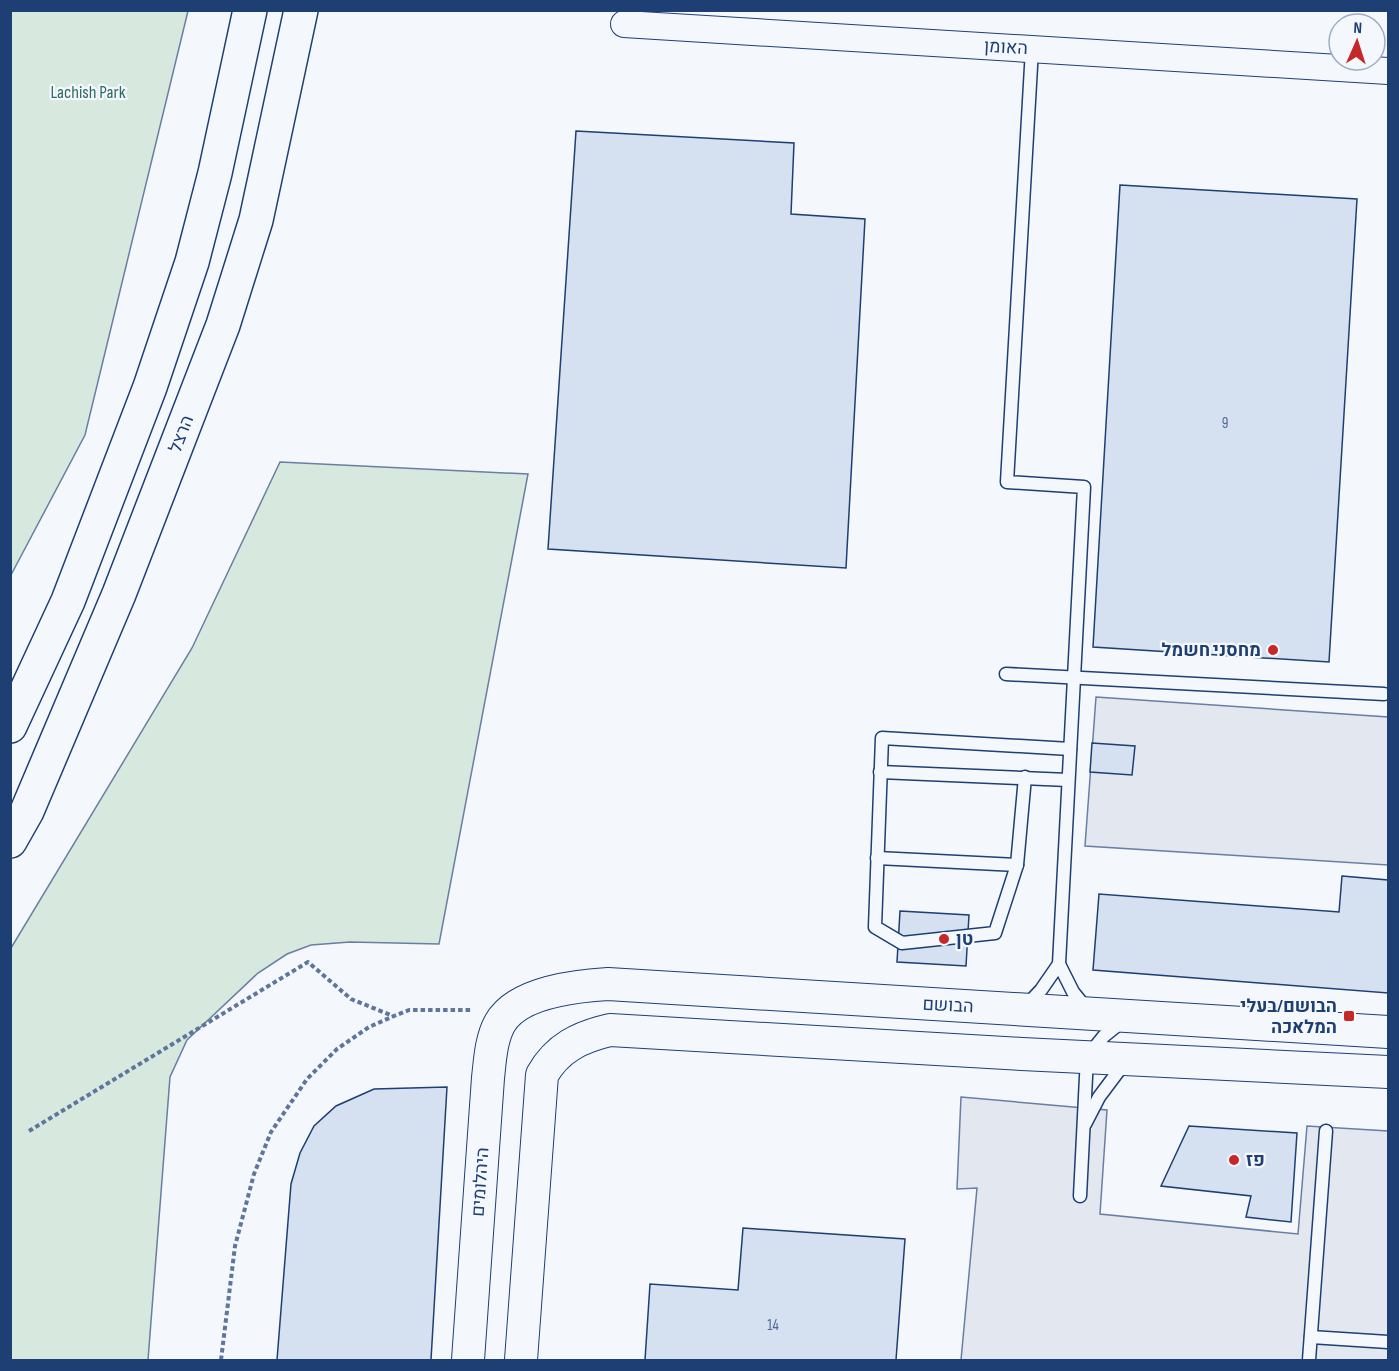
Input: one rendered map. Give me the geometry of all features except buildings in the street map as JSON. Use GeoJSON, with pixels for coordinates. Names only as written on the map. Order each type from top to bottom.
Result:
{"type":"FeatureCollection","features":[{"type":"Feature","properties":{"kind":"main road"},"geometry":{"type":"LineString","coordinates":[[10,726],[68,601],[150,387],[192,262],[215,173],[250,10]]}},
{"type":"Feature","properties":{"kind":"main road","name":"הרצל"},"geometry":{"type":"LineString","coordinates":[[10,841],[27,811],[119,594],[223,325],[256,220],[301,10]]}},
{"type":"Feature","properties":{"kind":"street","name":"האומן"},"geometry":{"type":"LineString","coordinates":[[624,24],[1389,70]]}},
{"type":"Feature","properties":{"kind":"street","name":"הבושם"},"geometry":{"type":"LineString","coordinates":[[512,1010],[532,998],[552,991],[577,986],[608,984],[1389,1032]]}},
{"type":"Feature","properties":{"kind":"street","name":"היהלומים"},"geometry":{"type":"LineString","coordinates":[[468,1360],[488,1078],[493,1042],[500,1022],[512,1010]]}},
{"type":"Feature","properties":{"kind":"street"},"geometry":{"type":"LineString","coordinates":[[521,1360],[542,1075],[550,1060],[586,1035],[609,1030],[1389,1072]]}},
{"type":"Feature","properties":{"kind":"lane"},"geometry":{"type":"LineString","coordinates":[[1032,49],[1007,482],[1084,487],[1059,964],[1073,992],[1091,1013]]}},
{"type":"Feature","properties":{"kind":"lane"},"geometry":{"type":"LineString","coordinates":[[1006,674],[1384,694]]}},
{"type":"Feature","properties":{"kind":"lane"},"geometry":{"type":"LineString","coordinates":[[1025,777],[1017,865],[995,933],[902,943],[875,927],[882,738],[1070,749]]}},
{"type":"Feature","properties":{"kind":"lane"},"geometry":{"type":"LineString","coordinates":[[880,772],[1068,780]]}},
{"type":"Feature","properties":{"kind":"lane"},"geometry":{"type":"LineString","coordinates":[[877,858],[1017,865]]}},
{"type":"Feature","properties":{"kind":"lane"},"geometry":{"type":"LineString","coordinates":[[1023,1009],[1041,990],[1059,964]]}},
{"type":"Feature","properties":{"kind":"lane"},"geometry":{"type":"LineString","coordinates":[[1080,1196],[1087,1057],[1104,1036],[1129,1015]]}},
{"type":"Feature","properties":{"kind":"lane"},"geometry":{"type":"LineString","coordinates":[[1083,1128],[1099,1097],[1128,1059]]}},
{"type":"Feature","properties":{"kind":"lane"},"geometry":{"type":"LineString","coordinates":[[1309,1360],[1326,1131]]}},
{"type":"Feature","properties":{"kind":"lane"},"geometry":{"type":"LineString","coordinates":[[1311,1337],[1389,1342]]}},
{"type":"Feature","properties":{"kind":"path"},"geometry":{"type":"LineString","coordinates":[[29,1131],[308,962],[351,999],[394,1016]]}},
{"type":"Feature","properties":{"kind":"path"},"geometry":{"type":"LineString","coordinates":[[221,1360],[235,1246],[254,1174],[271,1132],[307,1079],[337,1048],[369,1027],[409,1010],[512,1010]]}},
{"type":"Feature","properties":{"kind":"green space","name":"Lachish Park"},"geometry":{"type":"Polygon","coordinates":[[[10,11],[188,11],[85,435],[11,575],[10,11]]]}},
{"type":"Feature","properties":{"kind":"green space"},"geometry":{"type":"Polygon","coordinates":[[[280,462],[528,474],[439,944],[350,942],[311,945],[287,954],[258,973],[187,1040],[170,1077],[148,1360],[11,1360],[11,948],[192,648],[280,462]]]}},
{"type":"Feature","properties":{"kind":"shaded area"},"geometry":{"type":"Polygon","coordinates":[[[1096,697],[1388,717],[1388,865],[1085,846],[1096,697]]]}},
{"type":"Feature","properties":{"kind":"shaded area"},"geometry":{"type":"Polygon","coordinates":[[[961,1097],[1107,1110],[1100,1214],[1298,1234],[1307,1126],[1388,1131],[1388,1360],[961,1360],[977,1188],[957,1189],[961,1097]]]}},
{"type":"Feature","properties":{"kind":"place","name":"מחסני חשמל"},"geometry":{"type":"Point","coordinates":[1273,650]}},
{"type":"Feature","properties":{"kind":"place","name":"טן"},"geometry":{"type":"Point","coordinates":[944,939]}},
{"type":"Feature","properties":{"kind":"place","name":"הבושם/בעלי המלאכה"},"geometry":{"type":"Point","coordinates":[1349,1016]}},
{"type":"Feature","properties":{"kind":"place","name":"פז"},"geometry":{"type":"Point","coordinates":[1234,1160]}}]}
